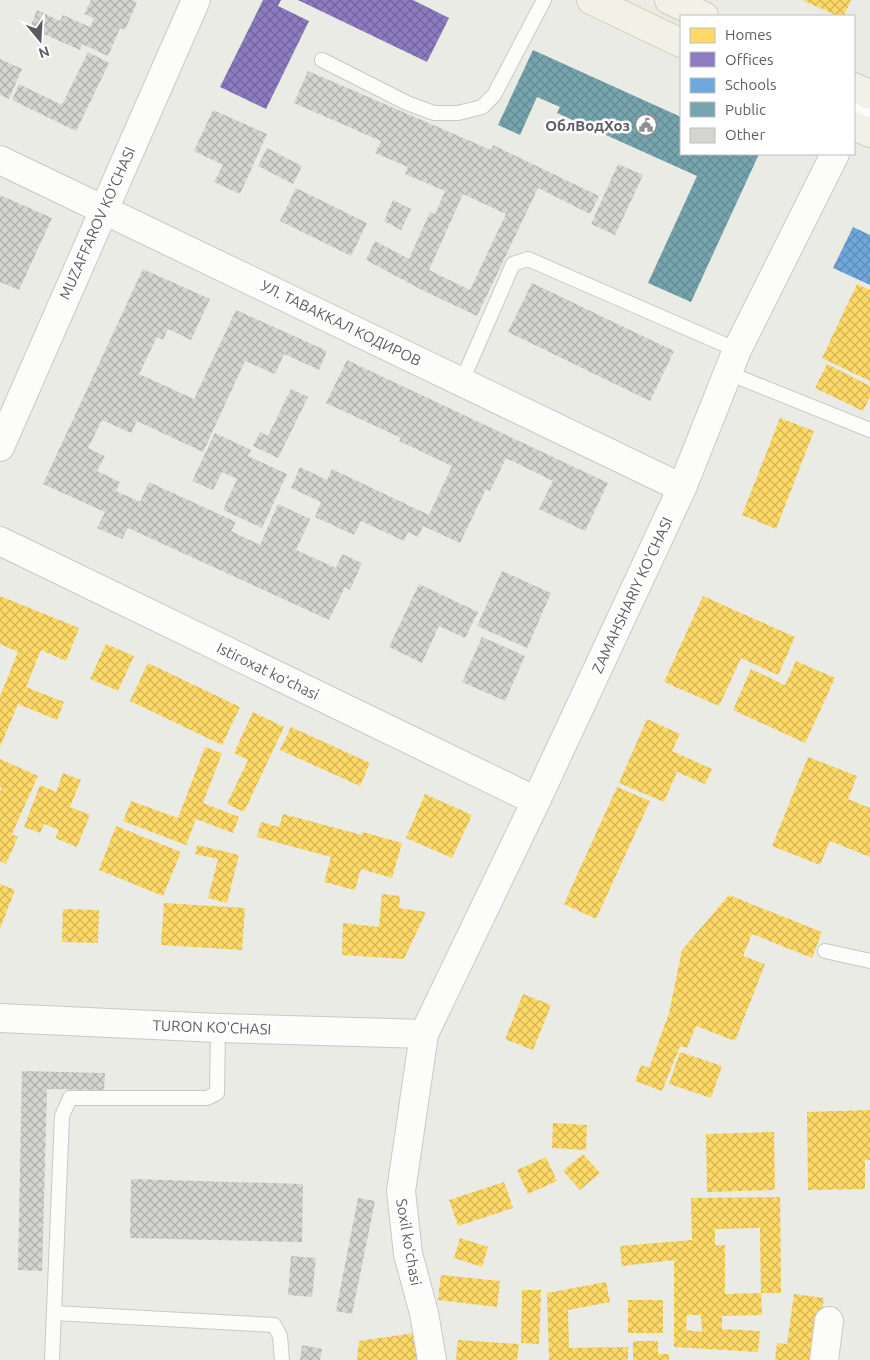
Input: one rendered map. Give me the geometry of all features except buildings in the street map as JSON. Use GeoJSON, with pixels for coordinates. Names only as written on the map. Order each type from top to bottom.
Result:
{"type":"FeatureCollection","features":[{"type":"Feature","properties":{"kind":"main road"},"geometry":{"type":"LineString","coordinates":[[591,0],[680,43]]}},
{"type":"Feature","properties":{"kind":"main road"},"geometry":{"type":"LineString","coordinates":[[669,0],[702,15]]}},
{"type":"Feature","properties":{"kind":"main road"},"geometry":{"type":"LineString","coordinates":[[855,126],[870,134]]}},
{"type":"Feature","properties":{"kind":"street","name":"MUZAFFAROV KO'CHASI"},"geometry":{"type":"LineString","coordinates":[[0,447],[196,0]]}},
{"type":"Feature","properties":{"kind":"street"},"geometry":{"type":"LineString","coordinates":[[855,115],[865,90]]}},
{"type":"Feature","properties":{"kind":"street","name":"ZAMAHSHARIY KO'CHASI"},"geometry":{"type":"LineString","coordinates":[[424,1034],[536,801],[682,488],[732,362],[835,155]]}},
{"type":"Feature","properties":{"kind":"street","name":"УЛ. ТАВАККАЛ КОДИРОВ"},"geometry":{"type":"LineString","coordinates":[[0,160],[682,488]]}},
{"type":"Feature","properties":{"kind":"street","name":"Istiroxat koʻchasi"},"geometry":{"type":"LineString","coordinates":[[0,541],[536,801]]}},
{"type":"Feature","properties":{"kind":"street","name":"TURON KO'CHASI"},"geometry":{"type":"LineString","coordinates":[[0,1018],[218,1028],[424,1034]]}},
{"type":"Feature","properties":{"kind":"street","name":"Soxil koʻchasi"},"geometry":{"type":"LineString","coordinates":[[424,1034],[400,1191],[408,1254],[424,1313],[432,1360]]}},
{"type":"Feature","properties":{"kind":"street"},"geometry":{"type":"LineString","coordinates":[[824,1360],[829,1321]]}},
{"type":"Feature","properties":{"kind":"lane"},"geometry":{"type":"LineString","coordinates":[[322,60],[407,103],[434,113],[458,113],[482,107],[494,96],[544,0]]}},
{"type":"Feature","properties":{"kind":"lane"},"geometry":{"type":"LineString","coordinates":[[462,381],[513,264],[528,259],[870,430]]}},
{"type":"Feature","properties":{"kind":"lane"},"geometry":{"type":"LineString","coordinates":[[825,951],[870,961]]}},
{"type":"Feature","properties":{"kind":"lane"},"geometry":{"type":"LineString","coordinates":[[52,1360],[62,1116],[70,1098],[208,1098],[217,1093],[218,1028]]}},
{"type":"Feature","properties":{"kind":"lane"},"geometry":{"type":"LineString","coordinates":[[54,1313],[274,1325],[280,1336],[282,1360]]}},
{"type":"Feature","properties":{"kind":"place","name":"ОблВодХоз"},"geometry":{"type":"Point","coordinates":[646,125]}}]}
